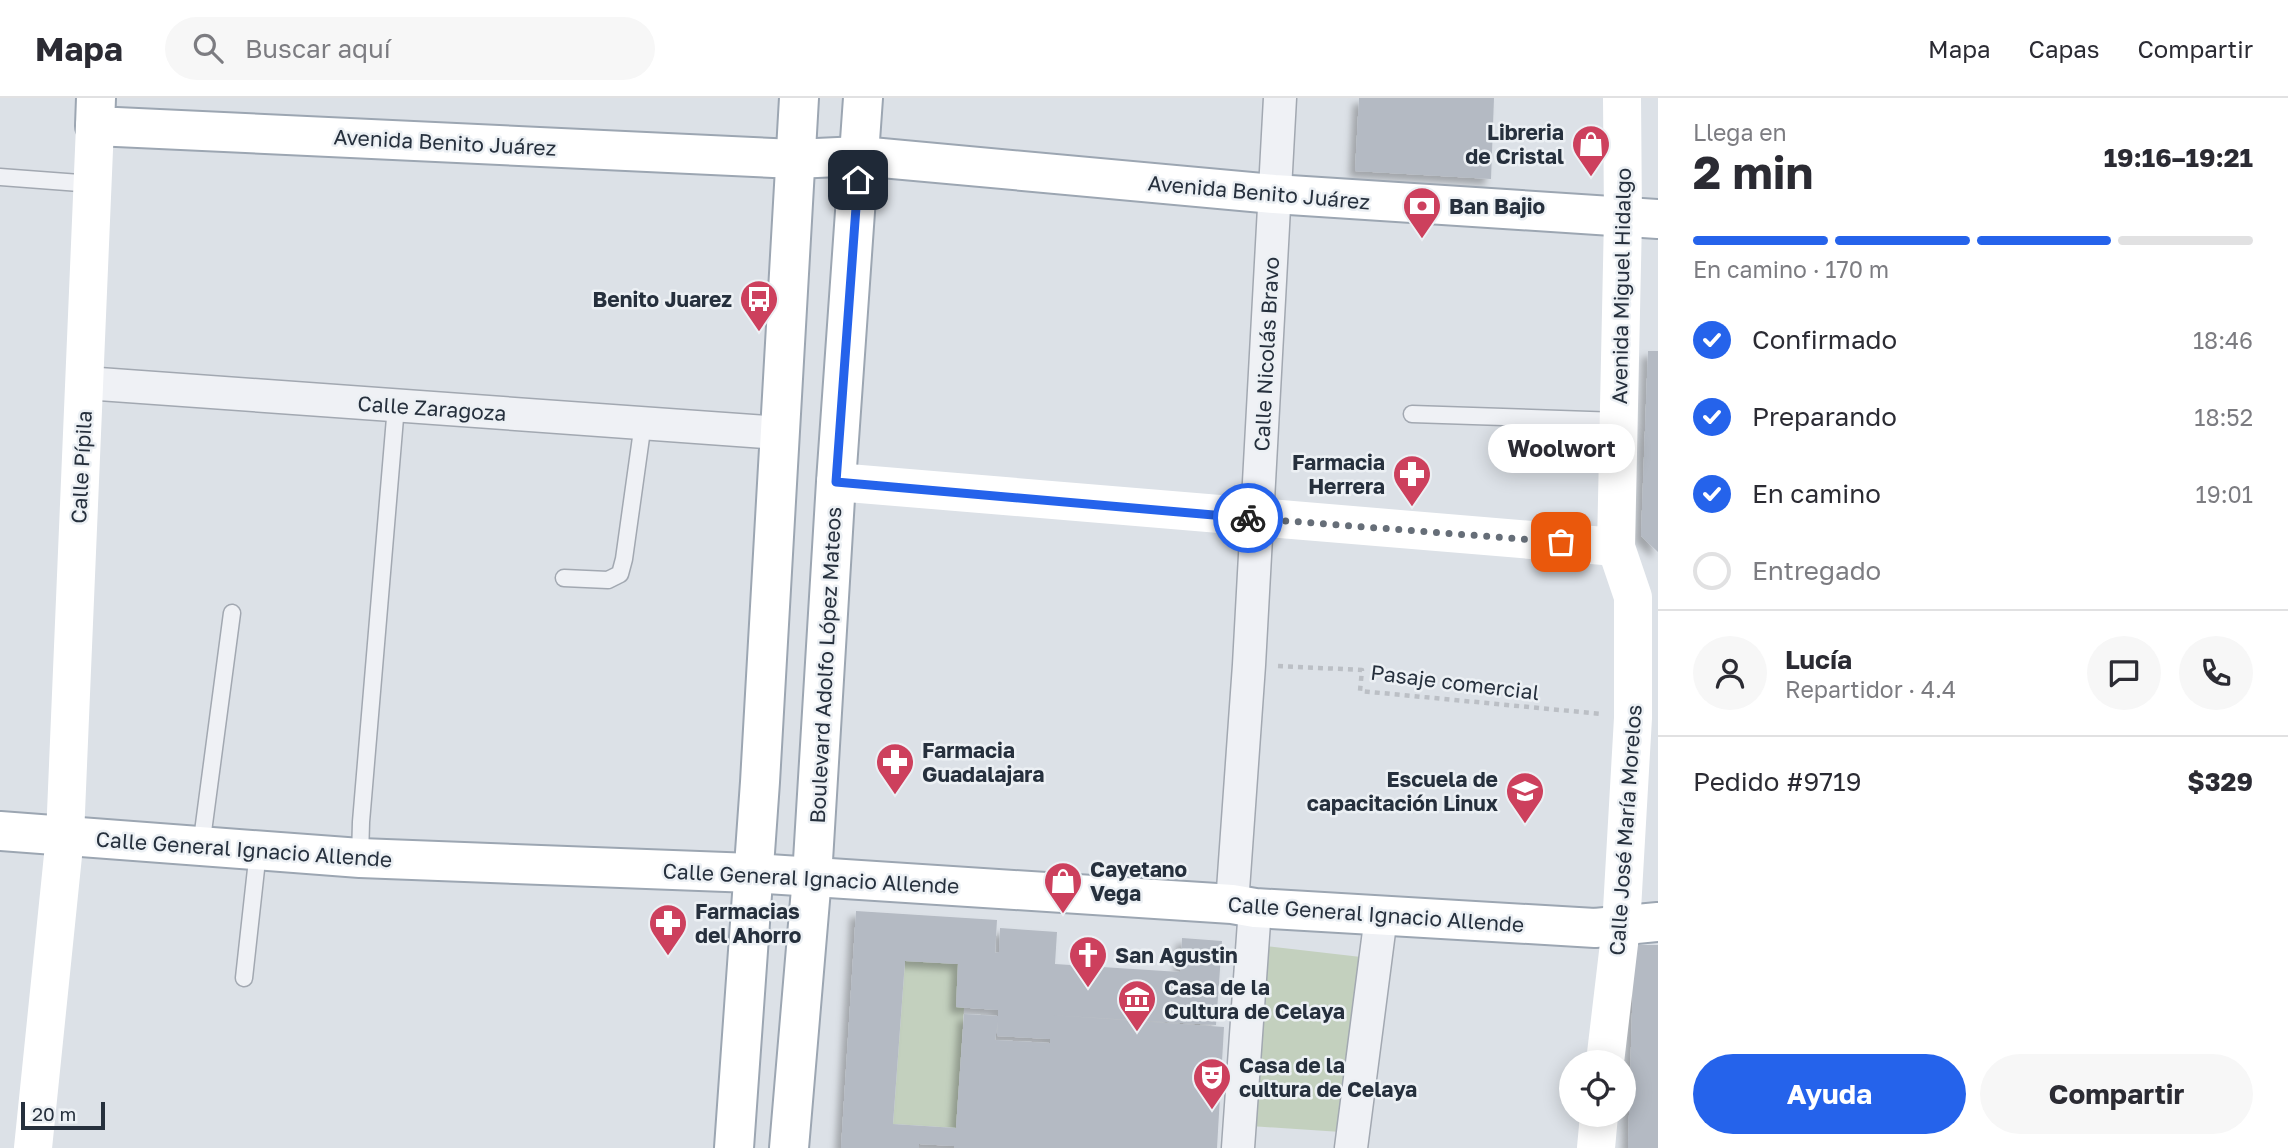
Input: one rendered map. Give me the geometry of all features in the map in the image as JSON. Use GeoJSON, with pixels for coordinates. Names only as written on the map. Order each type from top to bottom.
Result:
{"type":"FeatureCollection","features":[{"type":"Feature","properties":{"kind":"main road"},"geometry":{"type":"LineString","coordinates":[[734,1148],[799,98]]}},
{"type":"Feature","properties":{"kind":"main road","name":"Boulevard Adolfo López Mateos"},"geometry":{"type":"LineString","coordinates":[[789,1148],[812,877],[863,98]]}},
{"type":"Feature","properties":{"kind":"main road","name":"Avenida Miguel Hidalgo"},"geometry":{"type":"LineString","coordinates":[[1622,98],[1641,218],[1619,421],[1616,547],[1633,597]]}},
{"type":"Feature","properties":{"kind":"main road","name":"Avenida Benito Juárez"},"geometry":{"type":"LineString","coordinates":[[96,112],[795,159],[860,156],[1275,194],[1641,218]]}},
{"type":"Feature","properties":{"kind":"main road","name":"Calle Pípila"},"geometry":{"type":"LineString","coordinates":[[33,1148],[65,836],[96,112]]}},
{"type":"Feature","properties":{"kind":"main road"},"geometry":{"type":"LineString","coordinates":[[836,482],[1616,547]]}},
{"type":"Feature","properties":{"kind":"main road","name":"Calle José María Morelos"},"geometry":{"type":"LineString","coordinates":[[1606,1050],[1621,927],[1633,718],[1633,597]]}},
{"type":"Feature","properties":{"kind":"main road","name":"Calle General Ignacio Allende"},"geometry":{"type":"LineString","coordinates":[[0,831],[360,858],[752,873],[1595,928],[1658,922]]}},
{"type":"Feature","properties":{"kind":"main road"},"geometry":{"type":"LineString","coordinates":[[1596,1148],[1598,1127]]}},
{"type":"Feature","properties":{"kind":"street","name":"Calle Nicolás Bravo"},"geometry":{"type":"LineString","coordinates":[[1238,1148],[1249,665],[1280,98]]}},
{"type":"Feature","properties":{"kind":"street","name":"Calle Zaragoza"},"geometry":{"type":"LineString","coordinates":[[85,383],[780,433]]}},
{"type":"Feature","properties":{"kind":"street"},"geometry":{"type":"LineString","coordinates":[[1351,1148],[1381,916]]}},
{"type":"Feature","properties":{"kind":"lane"},"geometry":{"type":"LineString","coordinates":[[0,177],[93,184]]}},
{"type":"Feature","properties":{"kind":"lane"},"geometry":{"type":"LineString","coordinates":[[360,858],[396,406]]}},
{"type":"Feature","properties":{"kind":"lane"},"geometry":{"type":"LineString","coordinates":[[1412,414],[1619,421]]}},
{"type":"Feature","properties":{"kind":"lane"},"geometry":{"type":"LineString","coordinates":[[564,578],[608,580],[620,574],[643,423]]}},
{"type":"Feature","properties":{"kind":"lane"},"geometry":{"type":"LineString","coordinates":[[201,847],[232,613]]}},
{"type":"Feature","properties":{"kind":"lane"},"geometry":{"type":"LineString","coordinates":[[244,978],[258,851]]}},
{"type":"Feature","properties":{"kind":"path","name":"Pasaje comercial"},"geometry":{"type":"LineString","coordinates":[[1249,665],[1362,670],[1360,691],[1633,718]]}},
{"type":"Feature","properties":{"kind":"green space"},"geometry":{"type":"Polygon","coordinates":[[[1265,946],[1361,957],[1341,1132],[1250,1126],[1265,946]]]}},
{"type":"Feature","properties":{"kind":"green space"},"geometry":{"type":"Polygon","coordinates":[[[905,961],[958,964],[956,1007],[964,1008],[956,1128],[893,1124],[905,961]]]}},
{"type":"Feature","properties":{"kind":"building"},"geometry":{"type":"Polygon","coordinates":[[[1359,98],[1494,98],[1491,179],[1355,171],[1359,98]]]}},
{"type":"Feature","properties":{"kind":"building"},"geometry":{"type":"Polygon","coordinates":[[[1648,351],[1658,351],[1658,552],[1641,536],[1648,351]]]}},
{"type":"Feature","properties":{"kind":"building","name":"Casa de la Cultura de Celaya"},"geometry":{"type":"Polygon","coordinates":[[[856,911],[997,920],[995,953],[999,952],[1000,928],[1057,932],[1055,964],[1180,972],[1182,938],[1222,941],[1216,1025],[1050,1015],[1224,1027],[1217,1148],[954,1148],[919,1144],[919,1148],[841,1148],[856,911]],[[905,961],[893,1124],[956,1128],[964,1014],[998,1016],[998,1010],[956,1007],[958,964],[905,961]],[[998,1021],[995,1040],[1050,1043],[1050,1039],[997,1036],[998,1021]]]}},
{"type":"Feature","properties":{"kind":"building"},"geometry":{"type":"Polygon","coordinates":[[[1634,945],[1658,945],[1658,1148],[1628,1148],[1629,1127],[1636,1127],[1636,1050],[1631,1050],[1634,945]]]}},
{"type":"Feature","properties":{"kind":"way so far"},"geometry":{"type":"LineString","coordinates":[[1248,518],[1561,542]]}},
{"type":"Feature","properties":{"kind":"place","name":"Libreria de Cristal"},"geometry":{"type":"Point","coordinates":[1591,178]}},
{"type":"Feature","properties":{"kind":"place","name":"Ban Bajio"},"geometry":{"type":"Point","coordinates":[1422,240]}},
{"type":"Feature","properties":{"kind":"place","name":"Benito Juarez"},"geometry":{"type":"Point","coordinates":[759,333]}},
{"type":"Feature","properties":{"kind":"place","name":"Farmacia Herrera"},"geometry":{"type":"Point","coordinates":[1412,508]}},
{"type":"Feature","properties":{"kind":"place","name":"Woolwort"},"geometry":{"type":"Point","coordinates":[1561,542]}},
{"type":"Feature","properties":{"kind":"place","name":"Farmacia Guadalajara"},"geometry":{"type":"Point","coordinates":[895,796]}},
{"type":"Feature","properties":{"kind":"place","name":"Escuela de capacitación Linux"},"geometry":{"type":"Point","coordinates":[1525,825]}},
{"type":"Feature","properties":{"kind":"place","name":"Cayetano Vega"},"geometry":{"type":"Point","coordinates":[1063,915]}},
{"type":"Feature","properties":{"kind":"place","name":"Farmacias del Ahorro"},"geometry":{"type":"Point","coordinates":[668,957]}},
{"type":"Feature","properties":{"kind":"place","name":"San Agustin"},"geometry":{"type":"Point","coordinates":[1088,989]}},
{"type":"Feature","properties":{"kind":"place","name":"Casa de la Cultura de Celaya"},"geometry":{"type":"Point","coordinates":[1137,1033]}},
{"type":"Feature","properties":{"kind":"place","name":"Casa de la cultura de Celaya"},"geometry":{"type":"Point","coordinates":[1212,1111]}},
{"type":"Feature","properties":{"kind":"route"},"geometry":{"type":"LineString","coordinates":[[858,180],[836,482],[1248,518]]}}]}
